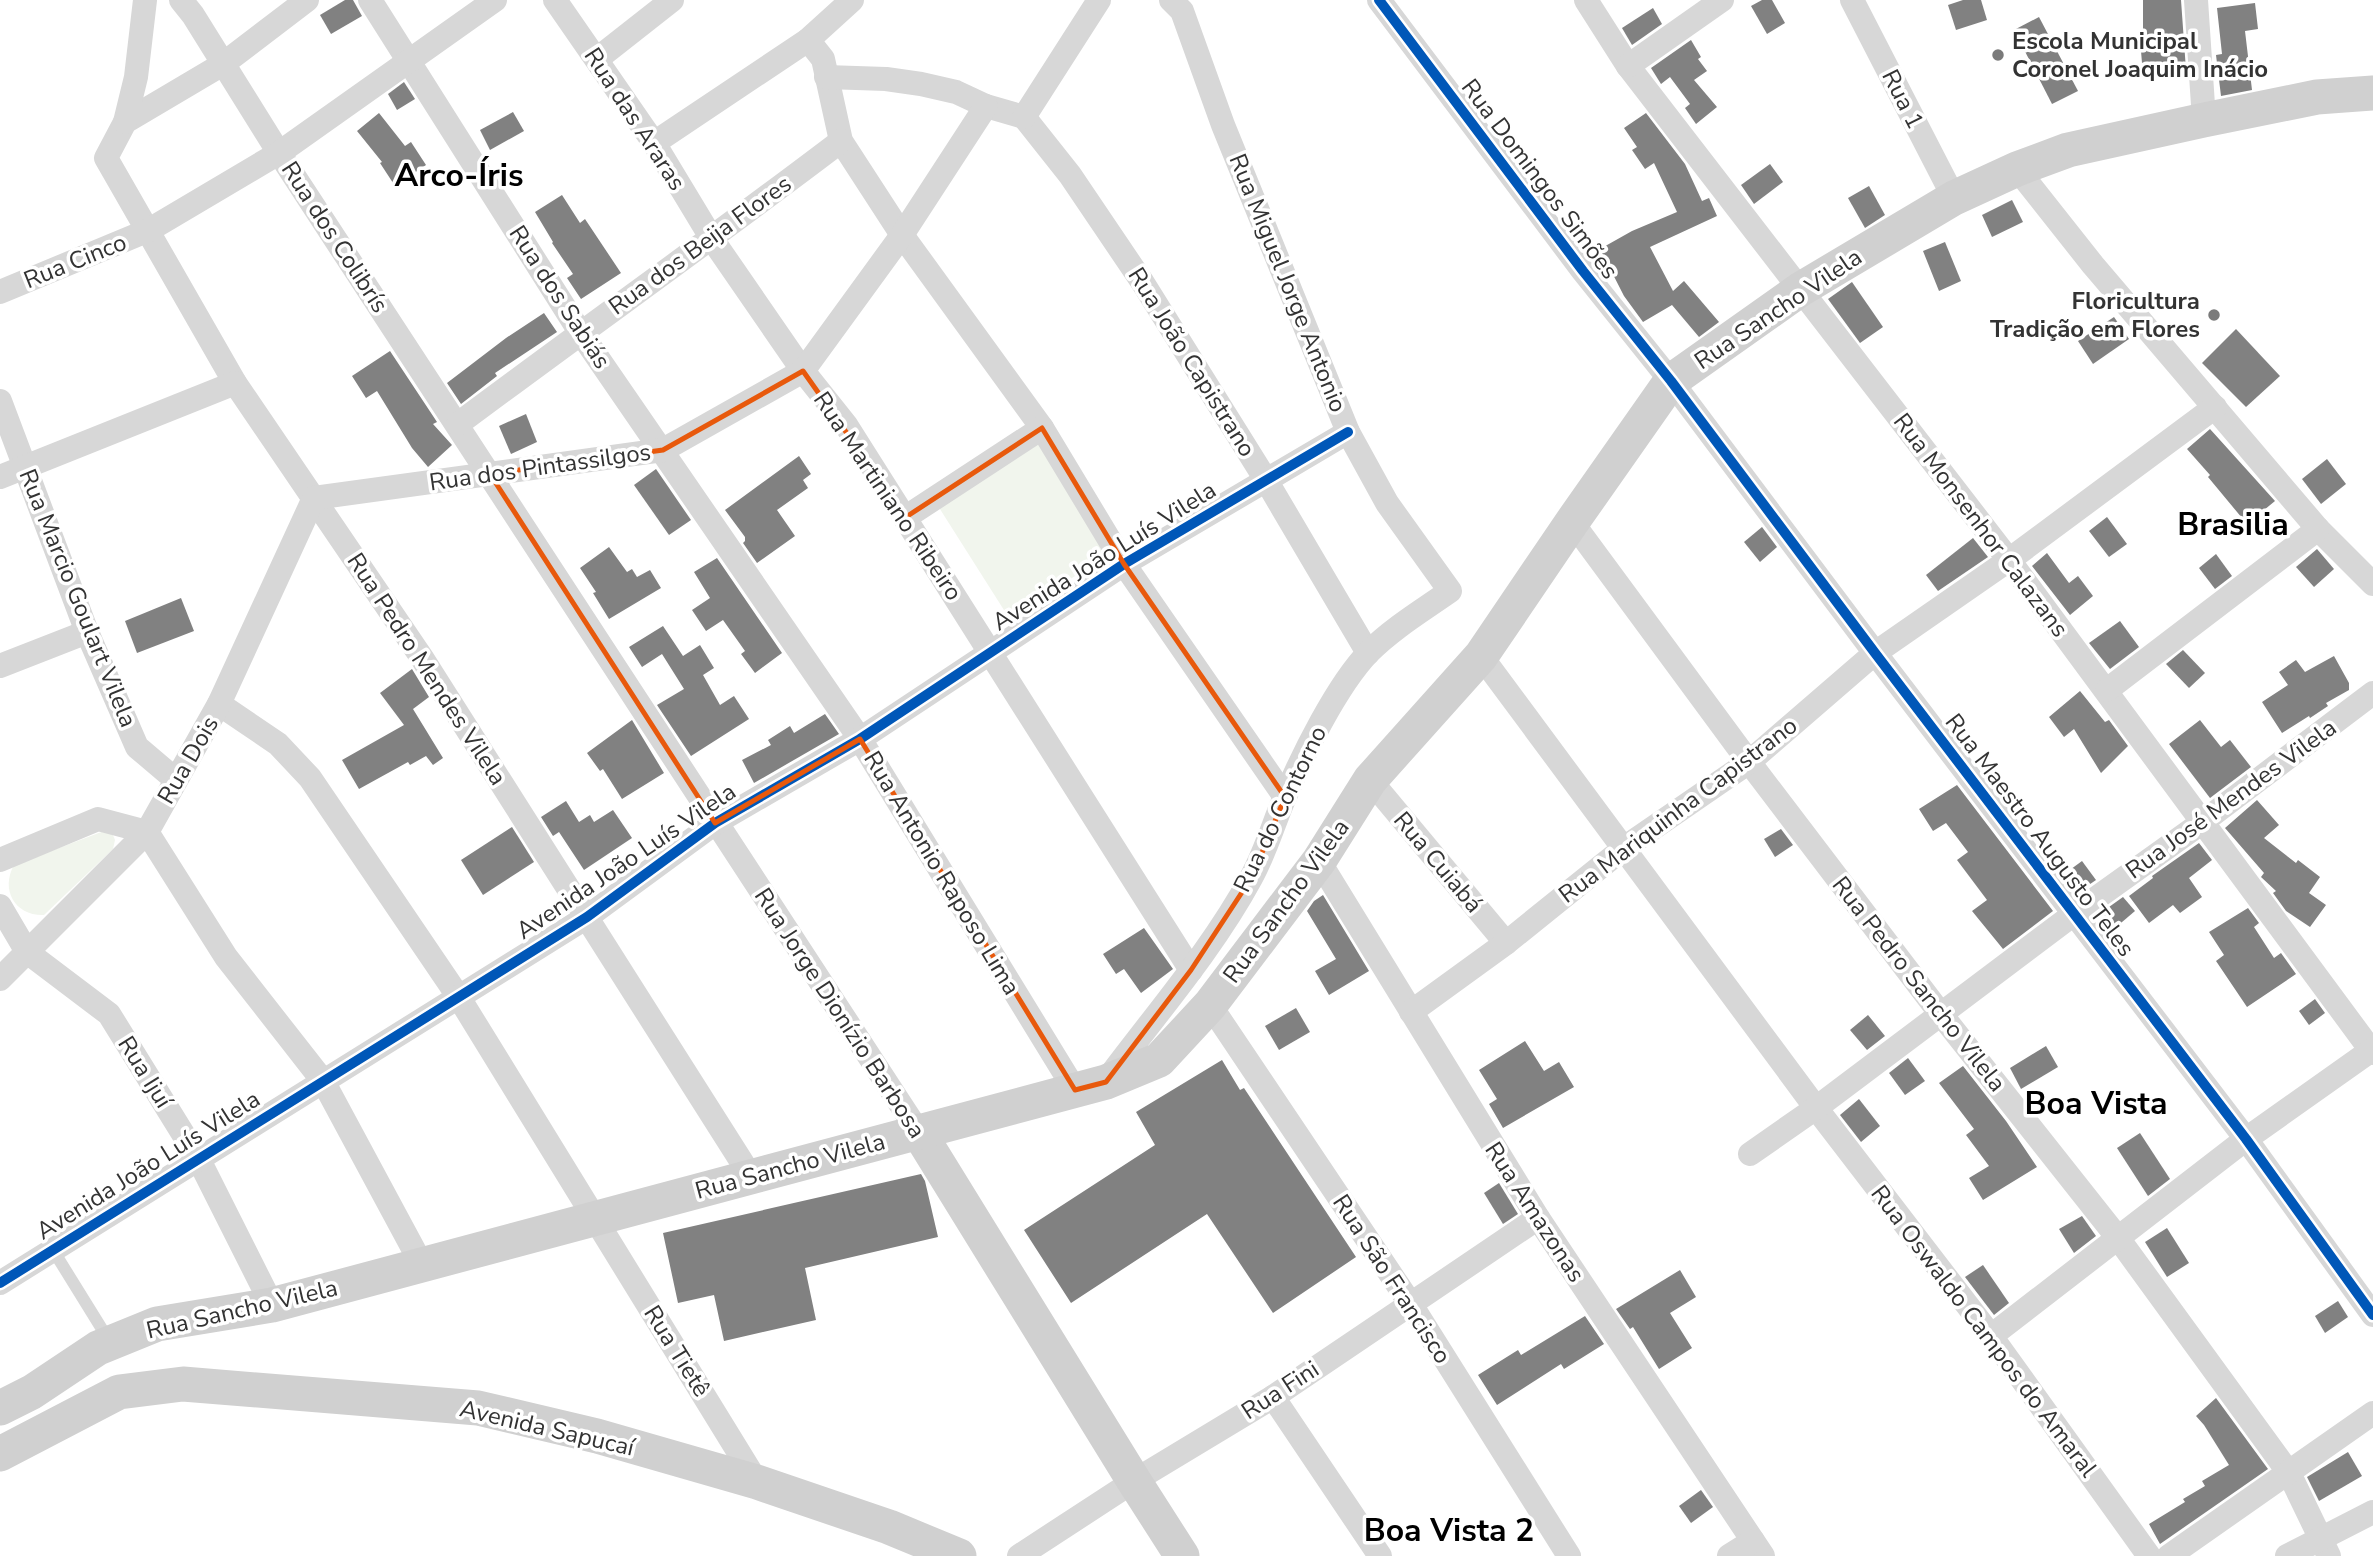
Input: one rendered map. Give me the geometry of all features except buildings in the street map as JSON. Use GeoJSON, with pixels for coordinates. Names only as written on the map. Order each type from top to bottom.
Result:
{"type":"FeatureCollection","features":[{"type":"Feature","properties":{"kind":"main road","name":"Rua Sancho Vilela"},"geometry":{"type":"LineString","coordinates":[[0,1408],[32,1392],[104,1345],[157,1324],[272,1305],[1090,1086],[1159,1060],[1210,1005],[1319,861],[1370,780],[1480,656],[1671,382],[1801,289],[1954,198],[2017,169],[2068,150],[2204,120],[2317,97],[2373,93]]}},
{"type":"Feature","properties":{"kind":"main road","name":"Rua Jorge Dionízio Barbosa"},"geometry":{"type":"LineString","coordinates":[[918,1131],[1133,1482],[1182,1556]]}},
{"type":"Feature","properties":{"kind":"main road"},"geometry":{"type":"LineString","coordinates":[[104,1345],[96,1370],[103,1384],[119,1392]]}},
{"type":"Feature","properties":{"kind":"main road","name":"Avenida Sapucaí"},"geometry":{"type":"LineString","coordinates":[[119,1392],[183,1384],[478,1408],[597,1436],[757,1482],[889,1527],[959,1556]]}},
{"type":"Feature","properties":{"kind":"main road"},"geometry":{"type":"LineString","coordinates":[[0,1454],[119,1392]]}},
{"type":"Feature","properties":{"kind":"street"},"geometry":{"type":"LineString","coordinates":[[125,122],[136,77],[145,0]]}},
{"type":"Feature","properties":{"kind":"street","name":"Rua dos Colibrís"},"geometry":{"type":"LineString","coordinates":[[181,0],[490,474]]}},
{"type":"Feature","properties":{"kind":"street"},"geometry":{"type":"LineString","coordinates":[[125,122],[223,64],[307,0]]}},
{"type":"Feature","properties":{"kind":"street","name":"Rua dos Sabiás"},"geometry":{"type":"LineString","coordinates":[[370,0],[580,332],[663,450]]}},
{"type":"Feature","properties":{"kind":"street","name":"Rua Cinco"},"geometry":{"type":"LineString","coordinates":[[0,292],[149,230],[279,153],[495,0]]}},
{"type":"Feature","properties":{"kind":"street","name":"Rua das Araras"},"geometry":{"type":"LineString","coordinates":[[555,0],[654,143],[712,239]]}},
{"type":"Feature","properties":{"kind":"street"},"geometry":{"type":"LineString","coordinates":[[597,59],[672,0]]}},
{"type":"Feature","properties":{"kind":"street"},"geometry":{"type":"LineString","coordinates":[[654,143],[808,40],[852,0]]}},
{"type":"Feature","properties":{"kind":"street"},"geometry":{"type":"LineString","coordinates":[[826,77],[886,79],[921,84],[956,92],[986,106],[1024,117],[1099,0]]}},
{"type":"Feature","properties":{"kind":"street","name":"Rua Miguel Jorge Antonio"},"geometry":{"type":"LineString","coordinates":[[1171,0],[1182,11],[1223,125],[1348,432],[1387,503],[1450,591]]}},
{"type":"Feature","properties":{"kind":"street","name":"Rua Domingos Simões"},"geometry":{"type":"LineString","coordinates":[[1379,0],[1583,271],[1671,382]]}},
{"type":"Feature","properties":{"kind":"street","name":"Rua Monsenhor Calazans"},"geometry":{"type":"LineString","coordinates":[[1586,0],[1628,66],[2009,560],[2373,1051]]}},
{"type":"Feature","properties":{"kind":"street"},"geometry":{"type":"LineString","coordinates":[[1628,66],[1722,0]]}},
{"type":"Feature","properties":{"kind":"street","name":"Rua 1"},"geometry":{"type":"LineString","coordinates":[[1852,0],[1954,198]]}},
{"type":"Feature","properties":{"kind":"street"},"geometry":{"type":"LineString","coordinates":[[2196,0],[2204,120]]}},
{"type":"Feature","properties":{"kind":"street"},"geometry":{"type":"LineString","coordinates":[[808,40],[823,59],[841,141],[902,235],[1042,428],[1124,564],[1285,797]]}},
{"type":"Feature","properties":{"kind":"street","name":"Rua dos Pintassilgos"},"geometry":{"type":"LineString","coordinates":[[314,498],[663,450],[803,371],[902,235],[986,106]]}},
{"type":"Feature","properties":{"kind":"street","name":"Rua João Capistrano"},"geometry":{"type":"LineString","coordinates":[[1024,117],[1070,176],[1128,262],[1266,480],[1368,653]]}},
{"type":"Feature","properties":{"kind":"street","name":"Rua Pedro Mendes Vilela"},"geometry":{"type":"LineString","coordinates":[[125,122],[106,158],[235,383],[422,658],[752,1178]]}},
{"type":"Feature","properties":{"kind":"street","name":"Rua dos Beija Flores"},"geometry":{"type":"LineString","coordinates":[[458,424],[580,332],[712,239],[841,141]]}},
{"type":"Feature","properties":{"kind":"street"},"geometry":{"type":"LineString","coordinates":[[2017,169],[2093,265],[2318,529],[2373,584]]}},
{"type":"Feature","properties":{"kind":"street","name":"Rua Martiniano Ribeiro"},"geometry":{"type":"LineString","coordinates":[[712,239],[803,371],[846,425],[1191,970]]}},
{"type":"Feature","properties":{"kind":"street","name":"Rua Maestro Augusto Teles"},"geometry":{"type":"LineString","coordinates":[[1671,382],[2246,1139],[2373,1315]]}},
{"type":"Feature","properties":{"kind":"street"},"geometry":{"type":"LineString","coordinates":[[0,477],[235,383]]}},
{"type":"Feature","properties":{"kind":"street","name":"Rua Marcio Goulart Vilela"},"geometry":{"type":"LineString","coordinates":[[0,401],[86,632],[137,747],[176,780]]}},
{"type":"Feature","properties":{"kind":"street","name":"Rua Mariquinha Capistrano"},"geometry":{"type":"LineString","coordinates":[[1411,1012],[1506,943],[1623,848],[1749,762],[1875,653],[2009,560],[2216,407]]}},
{"type":"Feature","properties":{"kind":"street"},"geometry":{"type":"LineString","coordinates":[[906,517],[1042,428]]}},
{"type":"Feature","properties":{"kind":"street","name":"Avenida João Luís Vilela"},"geometry":{"type":"LineString","coordinates":[[0,1283],[587,917],[715,823],[860,739],[1124,564],[1348,432]]}},
{"type":"Feature","properties":{"kind":"street","name":"Rua Antonio Raposo Lima"},"geometry":{"type":"LineString","coordinates":[[663,450],[860,739],[1090,1086]]}},
{"type":"Feature","properties":{"kind":"street","name":"Rua Jorge Dionízio Barbosa"},"geometry":{"type":"LineString","coordinates":[[490,474],[918,1131]]}},
{"type":"Feature","properties":{"kind":"street","name":"Rua Dois"},"geometry":{"type":"LineString","coordinates":[[0,979],[147,832],[219,704],[314,498]]}},
{"type":"Feature","properties":{"kind":"street","name":"Rua Pedro Sancho Vilela"},"geometry":{"type":"LineString","coordinates":[[1572,522],[1749,762],[1940,1013],[2118,1238],[2289,1474],[2324,1547]]}},
{"type":"Feature","properties":{"kind":"street"},"geometry":{"type":"LineString","coordinates":[[2107,690],[2318,529]]}},
{"type":"Feature","properties":{"kind":"street","name":"Rua do Contorno"},"geometry":{"type":"LineString","coordinates":[[1090,1086],[1191,970],[1252,877],[1285,797],[1318,729],[1349,677],[1368,653],[1392,632],[1450,591]]}},
{"type":"Feature","properties":{"kind":"street"},"geometry":{"type":"LineString","coordinates":[[0,666],[86,632]]}},
{"type":"Feature","properties":{"kind":"street","name":"Rua Oswaldo Campos do Amaral"},"geometry":{"type":"LineString","coordinates":[[1480,656],[1816,1108],[1992,1336],[2149,1556]]}},
{"type":"Feature","properties":{"kind":"street","name":"Rua José Mendes Vilela"},"geometry":{"type":"LineString","coordinates":[[1750,1154],[2204,821],[2373,693]]}},
{"type":"Feature","properties":{"kind":"street","name":"Rua Tietê"},"geometry":{"type":"LineString","coordinates":[[219,704],[278,744],[310,778],[458,996],[757,1482]]}},
{"type":"Feature","properties":{"kind":"street","name":"Rua Cuiabá"},"geometry":{"type":"LineString","coordinates":[[1370,780],[1506,943]]}},
{"type":"Feature","properties":{"kind":"street"},"geometry":{"type":"LineString","coordinates":[[0,860],[98,819],[147,832],[226,957],[323,1081],[422,1265]]}},
{"type":"Feature","properties":{"kind":"street","name":"Rua Amazonas"},"geometry":{"type":"LineString","coordinates":[[1319,861],[1538,1218],[1758,1548]]}},
{"type":"Feature","properties":{"kind":"street","name":"Rua Ijuí"},"geometry":{"type":"LineString","coordinates":[[0,905],[27,952],[110,1014],[198,1158],[272,1305]]}},
{"type":"Feature","properties":{"kind":"street","name":"Rua São Francisco"},"geometry":{"type":"LineString","coordinates":[[1210,1005],[1410,1303],[1569,1556]]}},
{"type":"Feature","properties":{"kind":"street"},"geometry":{"type":"LineString","coordinates":[[1992,1336],[2246,1139],[2373,1051]]}},
{"type":"Feature","properties":{"kind":"street","name":"Rua Fini"},"geometry":{"type":"LineString","coordinates":[[1019,1556],[1133,1482],[1273,1397],[1538,1218]]}},
{"type":"Feature","properties":{"kind":"street"},"geometry":{"type":"LineString","coordinates":[[1273,1397],[1380,1556]]}},
{"type":"Feature","properties":{"kind":"street"},"geometry":{"type":"LineString","coordinates":[[2169,1556],[2373,1413]]}},
{"type":"Feature","properties":{"kind":"street"},"geometry":{"type":"LineString","coordinates":[[2287,1556],[2324,1547],[2373,1512]]}},
{"type":"Feature","properties":{"kind":"street"},"geometry":{"type":"LineString","coordinates":[[1729,1556],[1758,1548]]}},
{"type":"Feature","properties":{"kind":"lane"},"geometry":{"type":"LineString","coordinates":[[53,1250],[104,1345]]}},
{"type":"Feature","properties":{"kind":"highlighted area"},"geometry":{"type":"Polygon","coordinates":[[[803,371],[906,517],[1042,428],[1124,564],[1285,797],[1252,877],[1191,970],[1106,1082],[1075,1090],[860,739],[715,823],[490,474],[663,450],[803,371]]]}},
{"type":"Feature","properties":{"kind":"shaded area"},"geometry":{"type":"Polygon","coordinates":[[[1054,433],[1124,545],[1009,618],[938,506],[1054,433]]]}},
{"type":"Feature","properties":{"kind":"shaded area"},"geometry":{"type":"Polygon","coordinates":[[[104,831],[113,835],[113,849],[44,915],[25,911],[13,900],[9,884],[14,865],[104,831]]]}},
{"type":"Feature","properties":{"kind":"cycle path"},"geometry":{"type":"LineString","coordinates":[[1379,0],[2246,1139],[2373,1315]]}},
{"type":"Feature","properties":{"kind":"cycle path"},"geometry":{"type":"LineString","coordinates":[[0,1283],[587,917],[715,823],[860,739],[1124,564],[1348,432]]}},
{"type":"Feature","properties":{"kind":"place","name":"Escola Municipal Coronel Joaquim Inácio"},"geometry":{"type":"Point","coordinates":[1998,55]}},
{"type":"Feature","properties":{"kind":"place","name":"Floricultura Tradição em Flores"},"geometry":{"type":"Point","coordinates":[2214,315]}},
{"type":"Feature","properties":{"kind":"district","name":"Arco-Íris"},"geometry":{"type":"Point","coordinates":[459,175]}},
{"type":"Feature","properties":{"kind":"district","name":"Brasilia"},"geometry":{"type":"Point","coordinates":[2233,524]}},
{"type":"Feature","properties":{"kind":"district","name":"Boa Vista"},"geometry":{"type":"Point","coordinates":[2096,1103]}},
{"type":"Feature","properties":{"kind":"district","name":"Boa Vista 2"},"geometry":{"type":"Point","coordinates":[1449,1530]}}]}
